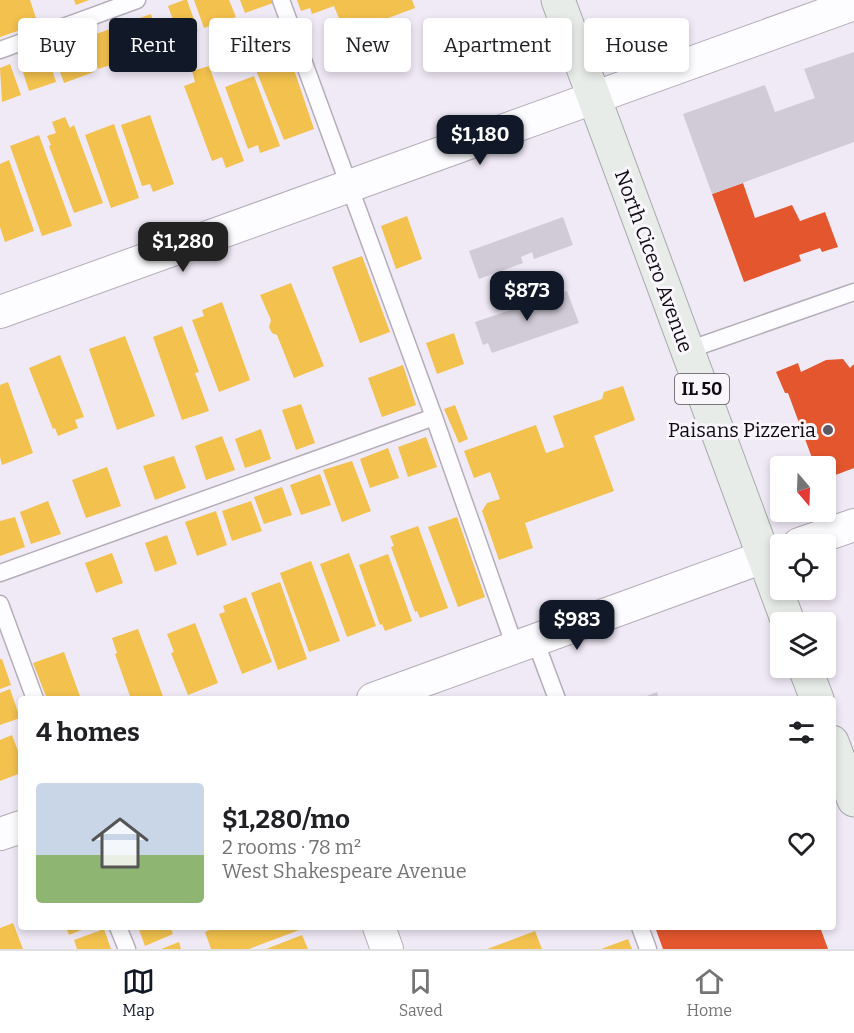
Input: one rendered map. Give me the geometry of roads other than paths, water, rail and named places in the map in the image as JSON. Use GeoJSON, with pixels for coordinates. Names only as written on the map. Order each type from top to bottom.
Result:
{"type":"FeatureCollection","features":[{"type":"Feature","properties":{"kind":"main road","name":"North Cicero Avenue"},"geometry":{"type":"LineString","coordinates":[[558,0],[688,350],[770,549]]}},
{"type":"Feature","properties":{"kind":"main road"},"geometry":{"type":"LineString","coordinates":[[809,678],[816,696]]}},
{"type":"Feature","properties":{"kind":"main road"},"geometry":{"type":"LineString","coordinates":[[836,753],[854,800]]}},
{"type":"Feature","properties":{"kind":"street"},"geometry":{"type":"LineString","coordinates":[[0,312],[853,8]]}},
{"type":"Feature","properties":{"kind":"street"},"geometry":{"type":"LineString","coordinates":[[828,534],[854,525]]}},
{"type":"Feature","properties":{"kind":"street"},"geometry":{"type":"LineString","coordinates":[[381,696],[770,555]]}},
{"type":"Feature","properties":{"kind":"street"},"geometry":{"type":"LineString","coordinates":[[0,834],[18,827]]}},
{"type":"Feature","properties":{"kind":"street"},"geometry":{"type":"LineString","coordinates":[[381,930],[387,949]]}},
{"type":"Feature","properties":{"kind":"lane"},"geometry":{"type":"LineString","coordinates":[[0,50],[137,0]]}},
{"type":"Feature","properties":{"kind":"lane"},"geometry":{"type":"LineString","coordinates":[[281,0],[434,417],[525,644],[555,696]]}},
{"type":"Feature","properties":{"kind":"lane"},"geometry":{"type":"LineString","coordinates":[[688,350],[854,292]]}},
{"type":"Feature","properties":{"kind":"lane"},"geometry":{"type":"LineString","coordinates":[[0,573],[434,417]]}},
{"type":"Feature","properties":{"kind":"lane"},"geometry":{"type":"LineString","coordinates":[[0,604],[34,696]]}},
{"type":"Feature","properties":{"kind":"lane"},"geometry":{"type":"LineString","coordinates":[[119,930],[126,949]]}},
{"type":"Feature","properties":{"kind":"lane"},"geometry":{"type":"LineString","coordinates":[[641,930],[648,949]]}},
{"type":"Feature","properties":{"kind":"place","name":"Paisans Pizzeria"},"geometry":{"type":"Point","coordinates":[828,430]}}]}
